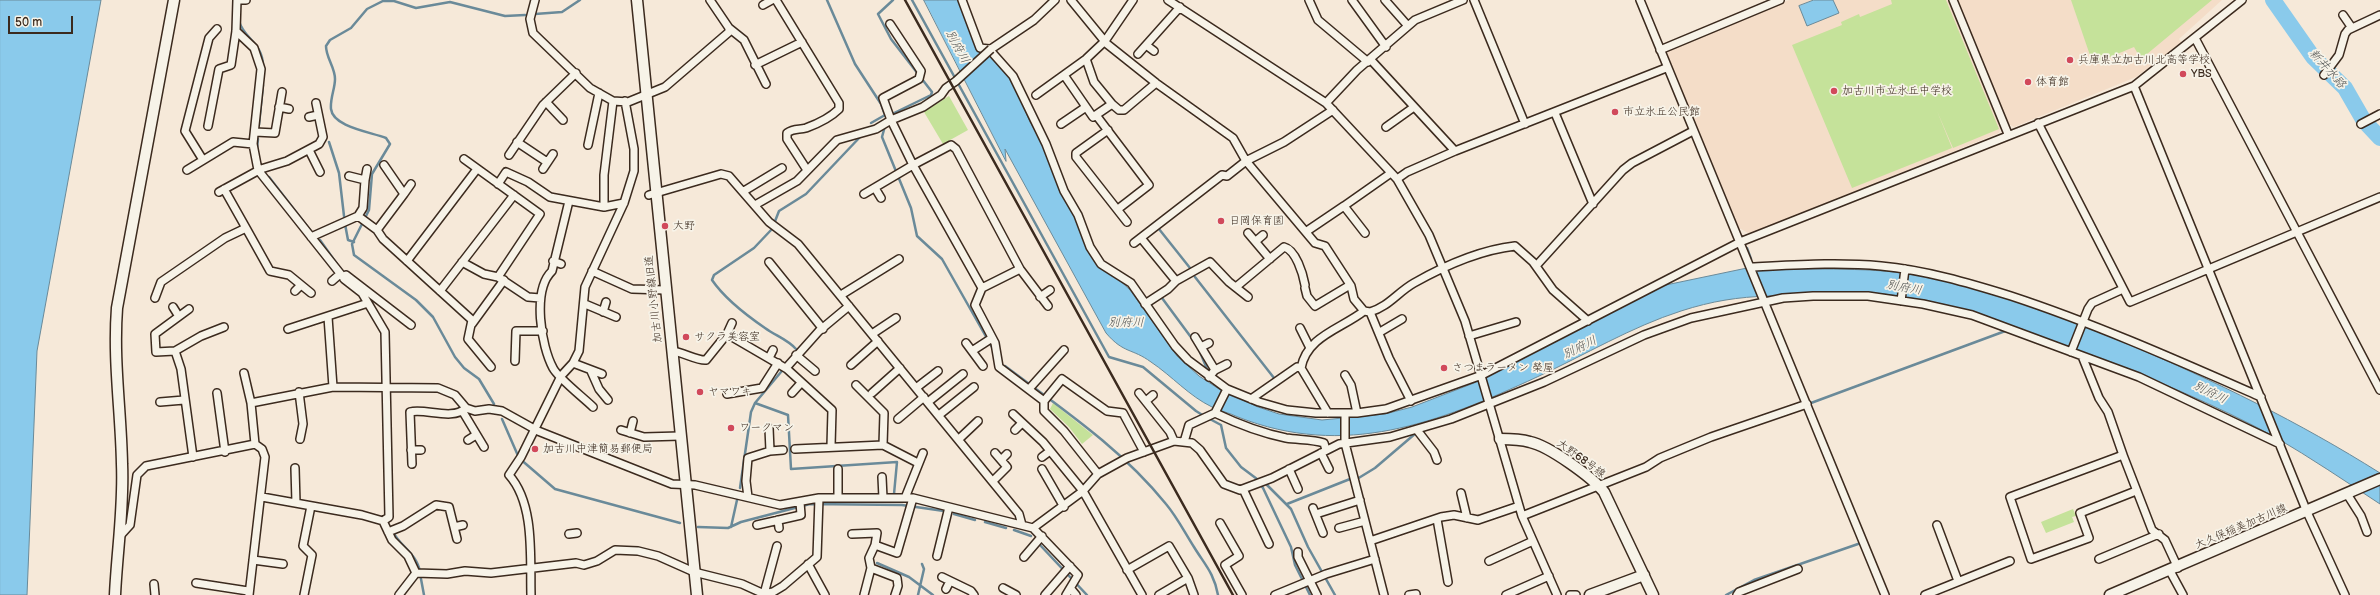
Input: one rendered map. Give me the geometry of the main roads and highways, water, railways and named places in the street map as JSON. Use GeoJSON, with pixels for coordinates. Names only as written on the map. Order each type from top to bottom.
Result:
{"type":"FeatureCollection","features":[{"type":"Feature","properties":{"kind":"water"},"geometry":{"type":"Polygon","coordinates":[[[0,0],[101,0],[37,351],[27,595],[0,595],[0,0]]]}},
{"type":"Feature","properties":{"kind":"water","name":"別府川"},"geometry":{"type":"Polygon","coordinates":[[[924,0],[959,0],[982,44],[1013,81],[1030,122],[1044,145],[1092,254],[1130,290],[1177,356],[1199,376],[1219,389],[1258,407],[1279,414],[1322,420],[1385,414],[1412,407],[1474,383],[1661,286],[1747,268],[1886,271],[1929,277],[1955,283],[1980,289],[2030,305],[2128,344],[2225,388],[2319,437],[2380,473],[2380,504],[2315,461],[2275,437],[2229,413],[2182,392],[1999,322],[1913,298],[1883,294],[1831,292],[1758,297],[1725,300],[1681,311],[1644,325],[1555,369],[1464,409],[1427,421],[1390,430],[1354,435],[1316,435],[1278,429],[1238,417],[1215,408],[1188,392],[1151,362],[1123,348],[1112,340],[1106,333],[1005,149],[1006,161],[924,0]]]}},
{"type":"Feature","properties":{"kind":"water"},"geometry":{"type":"Polygon","coordinates":[[[1814,0],[1833,0],[1839,13],[1807,26],[1799,6],[1814,0]]]}},
{"type":"Feature","properties":{"kind":"waterway"},"geometry":{"type":"LineString","coordinates":[[535,14],[562,12],[580,0]]}},
{"type":"Feature","properties":{"kind":"waterway"},"geometry":{"type":"LineString","coordinates":[[827,0],[855,64],[881,104],[885,115]]}},
{"type":"Feature","properties":{"kind":"waterway"},"geometry":{"type":"LineString","coordinates":[[890,115],[931,95],[932,92],[891,39],[878,14],[893,0]]}},
{"type":"Feature","properties":{"kind":"waterway"},"geometry":{"type":"LineString","coordinates":[[912,0],[1109,357],[1143,367],[1204,416]]}},
{"type":"Feature","properties":{"kind":"waterway","name":"新井水路"},"geometry":{"type":"LineString","coordinates":[[2273,0],[2313,57],[2345,88],[2364,121],[2380,138]]}},
{"type":"Feature","properties":{"kind":"waterway"},"geometry":{"type":"LineString","coordinates":[[494,404],[479,379],[464,368],[455,357],[433,317],[416,300],[354,255],[352,244],[369,210],[372,174],[390,144],[386,138],[345,125],[333,115],[331,105],[335,75],[327,55],[326,46],[330,40],[351,28],[367,9],[383,1],[394,1],[416,8],[450,2],[505,16],[525,15]]}},
{"type":"Feature","properties":{"kind":"waterway"},"geometry":{"type":"LineString","coordinates":[[239,21],[241,27],[257,46],[262,58],[263,66]]}},
{"type":"Feature","properties":{"kind":"waterway"},"geometry":{"type":"LineString","coordinates":[[259,125],[263,85]]}},
{"type":"Feature","properties":{"kind":"waterway"},"geometry":{"type":"LineString","coordinates":[[871,123],[885,115]]}},
{"type":"Feature","properties":{"kind":"waterway"},"geometry":{"type":"LineString","coordinates":[[885,126],[882,137],[911,208],[917,236],[942,259],[993,349]]}},
{"type":"Feature","properties":{"kind":"waterway"},"geometry":{"type":"LineString","coordinates":[[796,349],[743,312],[723,294],[712,280],[714,275],[754,248],[772,229],[779,211],[806,194],[861,136]]}},
{"type":"Feature","properties":{"kind":"waterway"},"geometry":{"type":"LineString","coordinates":[[257,149],[258,139]]}},
{"type":"Feature","properties":{"kind":"waterway"},"geometry":{"type":"LineString","coordinates":[[329,142],[339,173],[344,216]]}},
{"type":"Feature","properties":{"kind":"waterway"},"geometry":{"type":"LineString","coordinates":[[269,177],[310,230]]}},
{"type":"Feature","properties":{"kind":"waterway"},"geometry":{"type":"LineString","coordinates":[[345,224],[348,240],[354,242]]}},
{"type":"Feature","properties":{"kind":"waterway"},"geometry":{"type":"LineString","coordinates":[[1159,229],[1190,268]]}},
{"type":"Feature","properties":{"kind":"waterway"},"geometry":{"type":"LineString","coordinates":[[320,240],[344,274]]}},
{"type":"Feature","properties":{"kind":"waterway"},"geometry":{"type":"LineString","coordinates":[[1747,248],[1751,259]]}},
{"type":"Feature","properties":{"kind":"waterway"},"geometry":{"type":"LineString","coordinates":[[1195,277],[1274,378]]}},
{"type":"Feature","properties":{"kind":"waterway"},"geometry":{"type":"LineString","coordinates":[[1162,298],[1196,344]]}},
{"type":"Feature","properties":{"kind":"waterway"},"geometry":{"type":"LineString","coordinates":[[1811,403],[2008,330]]}},
{"type":"Feature","properties":{"kind":"waterway"},"geometry":{"type":"LineString","coordinates":[[1200,352],[1207,369]]}},
{"type":"Feature","properties":{"kind":"waterway"},"geometry":{"type":"LineString","coordinates":[[1005,366],[1090,430],[1130,465],[1148,484],[1174,514],[1209,570],[1218,595]]}},
{"type":"Feature","properties":{"kind":"waterway"},"geometry":{"type":"LineString","coordinates":[[740,488],[751,412],[755,403],[781,372]]}},
{"type":"Feature","properties":{"kind":"waterway"},"geometry":{"type":"LineString","coordinates":[[755,403],[788,415],[791,469],[897,462],[894,494]]}},
{"type":"Feature","properties":{"kind":"waterway"},"geometry":{"type":"LineString","coordinates":[[1208,418],[1221,425],[1226,448],[1241,467],[1257,479],[1263,488],[1291,547],[1295,565],[1310,595]]}},
{"type":"Feature","properties":{"kind":"waterway"},"geometry":{"type":"LineString","coordinates":[[502,419],[519,458],[555,489],[680,523]]}},
{"type":"Feature","properties":{"kind":"waterway"},"geometry":{"type":"LineString","coordinates":[[1357,479],[1375,468],[1416,433]]}},
{"type":"Feature","properties":{"kind":"waterway"},"geometry":{"type":"LineString","coordinates":[[1287,504],[1350,479]]}},
{"type":"Feature","properties":{"kind":"waterway"},"geometry":{"type":"LineString","coordinates":[[1267,485],[1291,509],[1308,547],[1335,595]]}},
{"type":"Feature","properties":{"kind":"waterway"},"geometry":{"type":"LineString","coordinates":[[731,527],[737,500]]}},
{"type":"Feature","properties":{"kind":"waterway"},"geometry":{"type":"LineString","coordinates":[[698,527],[728,528],[741,522],[810,504],[902,505],[944,511]]}},
{"type":"Feature","properties":{"kind":"waterway"},"geometry":{"type":"LineString","coordinates":[[954,514],[975,520]]}},
{"type":"Feature","properties":{"kind":"waterway"},"geometry":{"type":"LineString","coordinates":[[985,522],[1006,528]]}},
{"type":"Feature","properties":{"kind":"waterway"},"geometry":{"type":"LineString","coordinates":[[1014,530],[1031,536]]}},
{"type":"Feature","properties":{"kind":"waterway"},"geometry":{"type":"LineString","coordinates":[[393,532],[416,560],[420,572]]}},
{"type":"Feature","properties":{"kind":"waterway"},"geometry":{"type":"LineString","coordinates":[[1726,595],[1754,580],[1858,544]]}},
{"type":"Feature","properties":{"kind":"waterway"},"geometry":{"type":"LineString","coordinates":[[1040,545],[1087,595]]}},
{"type":"Feature","properties":{"kind":"waterway"},"geometry":{"type":"LineString","coordinates":[[877,563],[909,577],[933,595]]}},
{"type":"Feature","properties":{"kind":"waterway"},"geometry":{"type":"LineString","coordinates":[[918,595],[924,569],[922,564]]}},
{"type":"Feature","properties":{"kind":"waterway"},"geometry":{"type":"LineString","coordinates":[[421,579],[424,595]]}},
{"type":"Feature","properties":{"kind":"railway"},"geometry":{"type":"LineString","coordinates":[[905,0],[1233,595]]}},
{"type":"Feature","properties":{"kind":"place","name":"兵庫県立加古川北高等学校"},"geometry":{"type":"Point","coordinates":[2070,60]}},
{"type":"Feature","properties":{"kind":"place","name":"YBS"},"geometry":{"type":"Point","coordinates":[2183,74]}},
{"type":"Feature","properties":{"kind":"place","name":"体育館"},"geometry":{"type":"Point","coordinates":[2028,82]}},
{"type":"Feature","properties":{"kind":"place","name":"加古川市立氷丘中学校"},"geometry":{"type":"Point","coordinates":[1834,91]}},
{"type":"Feature","properties":{"kind":"place","name":"市立氷丘公民館"},"geometry":{"type":"Point","coordinates":[1615,112]}},
{"type":"Feature","properties":{"kind":"place","name":"日岡保育園"},"geometry":{"type":"Point","coordinates":[1221,221]}},
{"type":"Feature","properties":{"kind":"place","name":"大野"},"geometry":{"type":"Point","coordinates":[665,226]}},
{"type":"Feature","properties":{"kind":"place","name":"サクラ美容室"},"geometry":{"type":"Point","coordinates":[686,337]}},
{"type":"Feature","properties":{"kind":"place","name":"さつまラーメン 榮屋"},"geometry":{"type":"Point","coordinates":[1444,368]}},
{"type":"Feature","properties":{"kind":"place","name":"ヤマワキ"},"geometry":{"type":"Point","coordinates":[700,392]}},
{"type":"Feature","properties":{"kind":"place","name":"ワークマン"},"geometry":{"type":"Point","coordinates":[731,428]}},
{"type":"Feature","properties":{"kind":"place","name":"加古川中津簡易郵便局"},"geometry":{"type":"Point","coordinates":[535,449]}}]}
